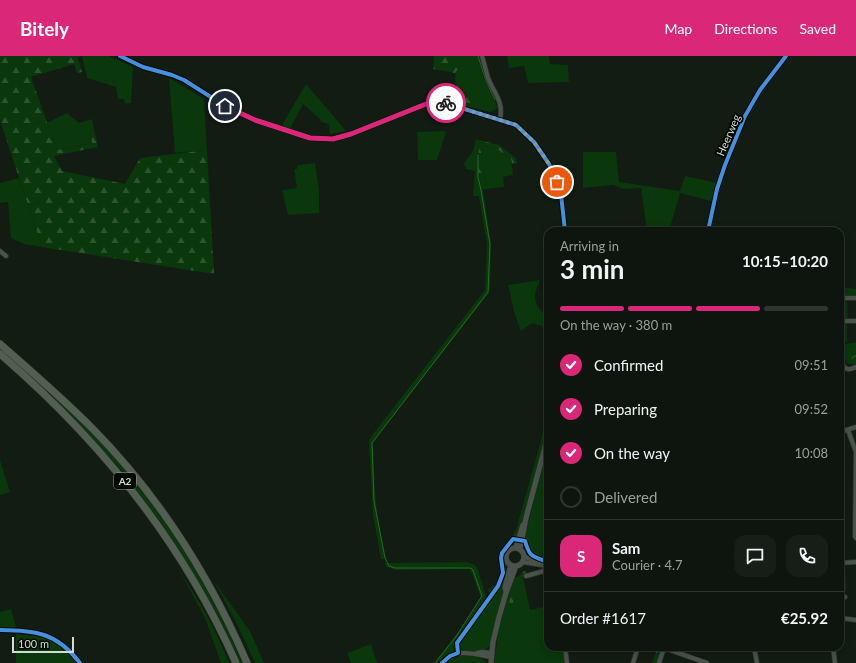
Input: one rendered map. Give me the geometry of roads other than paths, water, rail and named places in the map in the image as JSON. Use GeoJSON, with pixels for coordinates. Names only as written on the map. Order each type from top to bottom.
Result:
{"type":"FeatureCollection","features":[{"type":"Feature","properties":{"kind":"highway","name":"A2"},"geometry":{"type":"LineString","coordinates":[[0,344],[93,429],[124,463],[185,546],[207,582],[247,663]]}},
{"type":"Feature","properties":{"kind":"highway","name":"A2"},"geometry":{"type":"LineString","coordinates":[[0,354],[70,419],[145,506],[171,543],[199,588],[236,663]]}},
{"type":"Feature","properties":{"kind":"street"},"geometry":{"type":"LineString","coordinates":[[120,56],[143,67],[184,80],[225,106],[255,120],[310,138],[333,139],[351,134],[431,102],[442,102],[516,125],[534,142],[549,164],[561,194],[565,227]]}},
{"type":"Feature","properties":{"kind":"street"},"geometry":{"type":"LineString","coordinates":[[482,56],[488,78],[501,105],[502,112],[500,119]]}},
{"type":"Feature","properties":{"kind":"street","name":"Heerweg"},"geometry":{"type":"LineString","coordinates":[[709,227],[710,216],[723,171],[745,116],[760,90],[786,56]]}},
{"type":"Feature","properties":{"kind":"street"},"geometry":{"type":"LineString","coordinates":[[0,251],[6,256]]}},
{"type":"Feature","properties":{"kind":"street"},"geometry":{"type":"LineString","coordinates":[[844,298],[856,298]]}},
{"type":"Feature","properties":{"kind":"street"},"geometry":{"type":"LineString","coordinates":[[844,321],[856,321]]}},
{"type":"Feature","properties":{"kind":"street"},"geometry":{"type":"LineString","coordinates":[[844,366],[846,369],[850,370],[856,368]]}},
{"type":"Feature","properties":{"kind":"street"},"geometry":{"type":"LineString","coordinates":[[844,431],[856,426]]}},
{"type":"Feature","properties":{"kind":"street"},"geometry":{"type":"LineString","coordinates":[[848,430],[856,452],[856,538]]}},
{"type":"Feature","properties":{"kind":"street"},"geometry":{"type":"LineString","coordinates":[[518,548],[544,451]]}},
{"type":"Feature","properties":{"kind":"street"},"geometry":{"type":"LineString","coordinates":[[514,566],[507,561],[506,554],[510,549],[518,548],[524,552],[524,560]]}},
{"type":"Feature","properties":{"kind":"street"},"geometry":{"type":"LineString","coordinates":[[442,663],[450,656],[464,652],[477,653],[491,658],[499,617],[506,593],[505,588],[514,566],[524,560],[544,564]]}},
{"type":"Feature","properties":{"kind":"street"},"geometry":{"type":"LineString","coordinates":[[844,563],[856,562]]}},
{"type":"Feature","properties":{"kind":"street"},"geometry":{"type":"LineString","coordinates":[[526,576],[544,572]]}},
{"type":"Feature","properties":{"kind":"street"},"geometry":{"type":"LineString","coordinates":[[458,653],[457,643],[489,598]]}},
{"type":"Feature","properties":{"kind":"street"},"geometry":{"type":"LineString","coordinates":[[844,618],[856,620]]}},
{"type":"Feature","properties":{"kind":"street"},"geometry":{"type":"LineString","coordinates":[[0,630],[29,631],[53,638],[69,650],[80,663]]}},
{"type":"Feature","properties":{"kind":"street"},"geometry":{"type":"LineString","coordinates":[[566,651],[567,663]]}},
{"type":"Feature","properties":{"kind":"street"},"geometry":{"type":"LineString","coordinates":[[633,663],[637,651]]}},
{"type":"Feature","properties":{"kind":"street"},"geometry":{"type":"LineString","coordinates":[[659,663],[664,651]]}},
{"type":"Feature","properties":{"kind":"street"},"geometry":{"type":"LineString","coordinates":[[673,651],[707,663]]}},
{"type":"Feature","properties":{"kind":"street"},"geometry":{"type":"LineString","coordinates":[[755,651],[757,663]]}},
{"type":"Feature","properties":{"kind":"street"},"geometry":{"type":"LineString","coordinates":[[834,651],[835,663]]}},
{"type":"Feature","properties":{"kind":"waterway"},"geometry":{"type":"LineString","coordinates":[[478,56],[486,81],[495,100]]}},
{"type":"Feature","properties":{"kind":"waterway"},"geometry":{"type":"LineString","coordinates":[[435,663],[455,638],[482,596],[473,570],[470,568],[395,568],[389,566],[385,558],[374,501],[372,443],[488,292],[490,244],[478,177],[478,155]]}}]}
